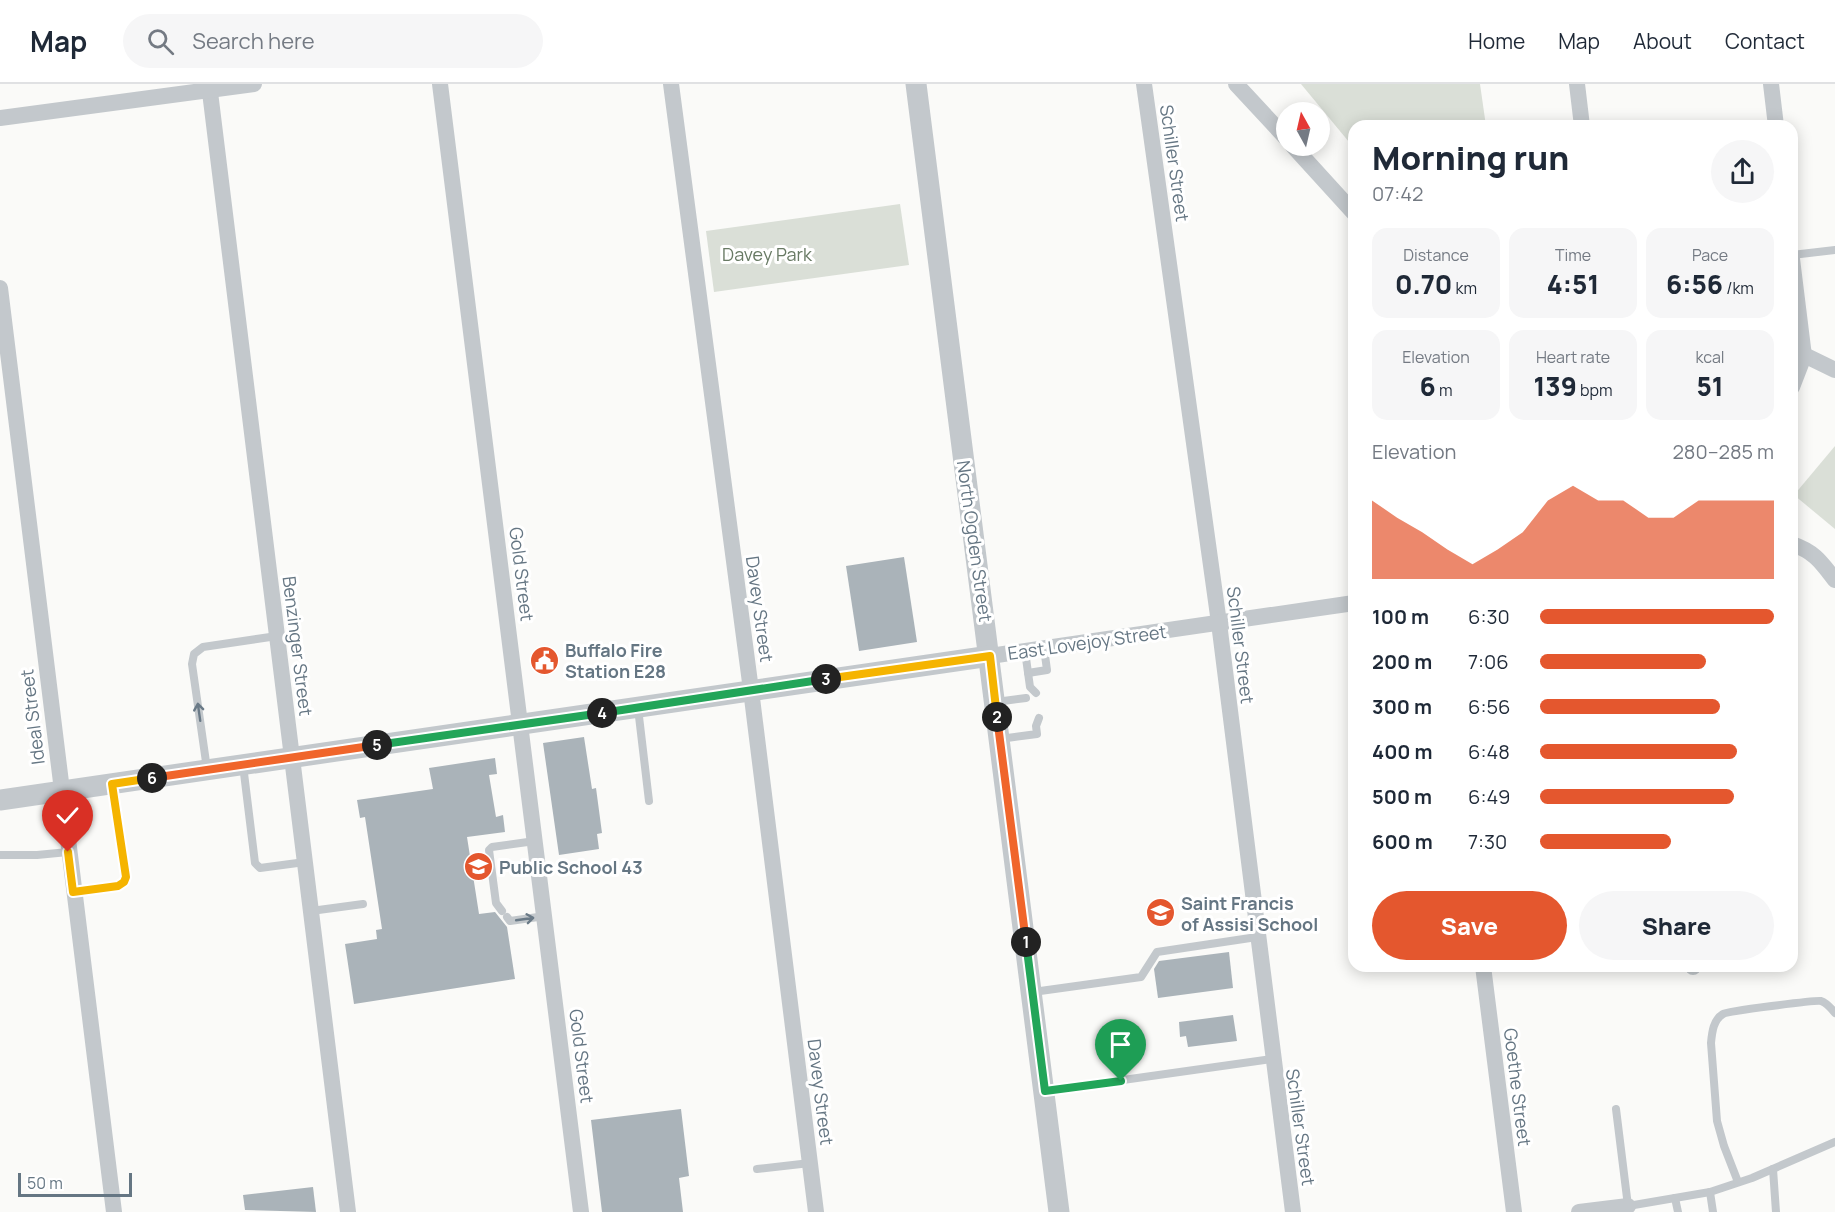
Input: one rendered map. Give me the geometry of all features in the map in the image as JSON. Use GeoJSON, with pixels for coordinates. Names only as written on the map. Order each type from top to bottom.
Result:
{"type":"FeatureCollection","features":[{"type":"Feature","properties":{"kind":"street"},"geometry":{"type":"LineString","coordinates":[[0,118],[209,87],[254,84]]}},
{"type":"Feature","properties":{"kind":"street","name":"Gold Street"},"geometry":{"type":"LineString","coordinates":[[440,84],[581,1212]]}},
{"type":"Feature","properties":{"kind":"street","name":"Davey Street"},"geometry":{"type":"LineString","coordinates":[[671,84],[752,690],[816,1212]]}},
{"type":"Feature","properties":{"kind":"street","name":"North Ogden Street"},"geometry":{"type":"LineString","coordinates":[[916,84],[1059,1212]]}},
{"type":"Feature","properties":{"kind":"street","name":"Schiller Street"},"geometry":{"type":"LineString","coordinates":[[1144,84],[1219,623],[1293,1212]]}},
{"type":"Feature","properties":{"kind":"street"},"geometry":{"type":"LineString","coordinates":[[1236,84],[1276,127]]}},
{"type":"Feature","properties":{"kind":"street"},"geometry":{"type":"LineString","coordinates":[[1577,84],[1581,120]]}},
{"type":"Feature","properties":{"kind":"street"},"geometry":{"type":"LineString","coordinates":[[1771,84],[1775,120]]}},
{"type":"Feature","properties":{"kind":"street","name":"Benzinger Street"},"geometry":{"type":"LineString","coordinates":[[209,87],[348,1212]]}},
{"type":"Feature","properties":{"kind":"street"},"geometry":{"type":"LineString","coordinates":[[1302,156],[1348,206]]}},
{"type":"Feature","properties":{"kind":"street","name":"Ideal Street"},"geometry":{"type":"LineString","coordinates":[[0,288],[114,1212]]}},
{"type":"Feature","properties":{"kind":"street"},"geometry":{"type":"LineString","coordinates":[[1798,353],[1835,370]]}},
{"type":"Feature","properties":{"kind":"street"},"geometry":{"type":"LineString","coordinates":[[1798,546],[1807,549],[1820,560],[1835,580]]}},
{"type":"Feature","properties":{"kind":"street","name":"East Lovejoy Street"},"geometry":{"type":"LineString","coordinates":[[0,800],[1348,604]]}},
{"type":"Feature","properties":{"kind":"street","name":"Goethe Street"},"geometry":{"type":"LineString","coordinates":[[1484,972],[1514,1212]]}},
{"type":"Feature","properties":{"kind":"street"},"geometry":{"type":"LineString","coordinates":[[1579,1212],[1628,1206]]}},
{"type":"Feature","properties":{"kind":"lane"},"geometry":{"type":"LineString","coordinates":[[1798,256],[1835,250]]}},
{"type":"Feature","properties":{"kind":"lane"},"geometry":{"type":"LineString","coordinates":[[207,770],[192,664],[194,654],[203,647],[277,636]]}},
{"type":"Feature","properties":{"kind":"lane"},"geometry":{"type":"LineString","coordinates":[[1028,673],[1047,670],[1044,648]]}},
{"type":"Feature","properties":{"kind":"lane"},"geometry":{"type":"LineString","coordinates":[[995,702],[1030,693],[1025,651]]}},
{"type":"Feature","properties":{"kind":"lane"},"geometry":{"type":"LineString","coordinates":[[638,708],[649,801]]}},
{"type":"Feature","properties":{"kind":"lane"},"geometry":{"type":"LineString","coordinates":[[999,739],[1037,734],[1035,721]]}},
{"type":"Feature","properties":{"kind":"lane"},"geometry":{"type":"LineString","coordinates":[[243,765],[255,863],[260,868],[305,862]]}},
{"type":"Feature","properties":{"kind":"lane"},"geometry":{"type":"LineString","coordinates":[[73,892],[118,886],[124,882],[126,877],[112,784]]}},
{"type":"Feature","properties":{"kind":"lane"},"geometry":{"type":"LineString","coordinates":[[536,841],[492,847],[489,850],[496,903],[504,914],[510,921],[545,916]]}},
{"type":"Feature","properties":{"kind":"lane"},"geometry":{"type":"LineString","coordinates":[[0,855],[68,852]]}},
{"type":"Feature","properties":{"kind":"lane"},"geometry":{"type":"LineString","coordinates":[[311,911],[363,904]]}},
{"type":"Feature","properties":{"kind":"lane"},"geometry":{"type":"LineString","coordinates":[[1032,992],[1141,977],[1156,952],[1257,937]]}},
{"type":"Feature","properties":{"kind":"lane"},"geometry":{"type":"LineString","coordinates":[[1738,1182],[1717,1122],[1711,1043],[1716,1021],[1722,1014],[1732,1011],[1788,1005],[1809,1000],[1829,1005],[1835,1013]]}},
{"type":"Feature","properties":{"kind":"lane"},"geometry":{"type":"LineString","coordinates":[[1045,1091],[1272,1059]]}},
{"type":"Feature","properties":{"kind":"lane"},"geometry":{"type":"LineString","coordinates":[[1616,1109],[1628,1206],[1710,1192],[1773,1169],[1835,1142]]}},
{"type":"Feature","properties":{"kind":"lane"},"geometry":{"type":"LineString","coordinates":[[757,1169],[810,1163]]}},
{"type":"Feature","properties":{"kind":"lane"},"geometry":{"type":"LineString","coordinates":[[1773,1169],[1776,1212]]}},
{"type":"Feature","properties":{"kind":"lane"},"geometry":{"type":"LineString","coordinates":[[1710,1192],[1713,1212]]}},
{"type":"Feature","properties":{"kind":"lane"},"geometry":{"type":"LineString","coordinates":[[1675,1198],[1678,1212]]}},
{"type":"Feature","properties":{"kind":"green space"},"geometry":{"type":"Polygon","coordinates":[[[1301,84],[1480,84],[1485,120],[1348,120],[1348,141],[1330,119],[1330,102],[1316,102],[1301,84]]]}},
{"type":"Feature","properties":{"kind":"green space","name":"Davey Park"},"geometry":{"type":"Polygon","coordinates":[[[900,204],[909,265],[714,292],[706,231],[900,204]]]}},
{"type":"Feature","properties":{"kind":"green space"},"geometry":{"type":"Polygon","coordinates":[[[1835,446],[1835,529],[1798,498],[1798,490],[1835,446]]]}},
{"type":"Feature","properties":{"kind":"building"},"geometry":{"type":"Polygon","coordinates":[[[904,557],[917,642],[859,651],[846,566],[904,557]]]}},
{"type":"Feature","properties":{"kind":"building"},"geometry":{"type":"Polygon","coordinates":[[[584,737],[592,789],[596,788],[602,833],[597,834],[599,849],[559,855],[543,743],[584,737]]]}},
{"type":"Feature","properties":{"kind":"building"},"geometry":{"type":"Polygon","coordinates":[[[495,758],[497,774],[489,775],[496,817],[503,815],[505,832],[467,837],[479,914],[495,912],[507,927],[515,979],[354,1004],[345,944],[377,939],[376,930],[382,929],[365,817],[360,818],[357,800],[433,789],[429,768],[495,758]]]}},
{"type":"Feature","properties":{"kind":"building"},"geometry":{"type":"Polygon","coordinates":[[[1229,952],[1233,988],[1158,998],[1154,969],[1159,961],[1229,952]]]}},
{"type":"Feature","properties":{"kind":"building"},"geometry":{"type":"Polygon","coordinates":[[[1233,1015],[1237,1041],[1188,1047],[1186,1036],[1180,1037],[1179,1022],[1233,1015]]]}},
{"type":"Feature","properties":{"kind":"building"},"geometry":{"type":"Polygon","coordinates":[[[681,1109],[689,1176],[679,1178],[683,1212],[602,1212],[591,1120],[681,1109]]]}},
{"type":"Feature","properties":{"kind":"building"},"geometry":{"type":"Polygon","coordinates":[[[313,1187],[316,1212],[245,1210],[243,1195],[313,1187]]]}},
{"type":"Feature","properties":{"kind":"place","name":"Buffalo Fire Station E28"},"geometry":{"type":"Point","coordinates":[544,660]}},
{"type":"Feature","properties":{"kind":"place","name":"Public School 43"},"geometry":{"type":"Point","coordinates":[478,867]}},
{"type":"Feature","properties":{"kind":"place","name":"Saint Francis of Assisi School"},"geometry":{"type":"Point","coordinates":[1160,913]}},
{"type":"Feature","properties":{"kind":"route"},"geometry":{"type":"LineString","coordinates":[[68,852],[73,892],[118,886],[124,882],[126,877],[112,784],[990,656],[1045,1091],[1121,1081]]}}]}
